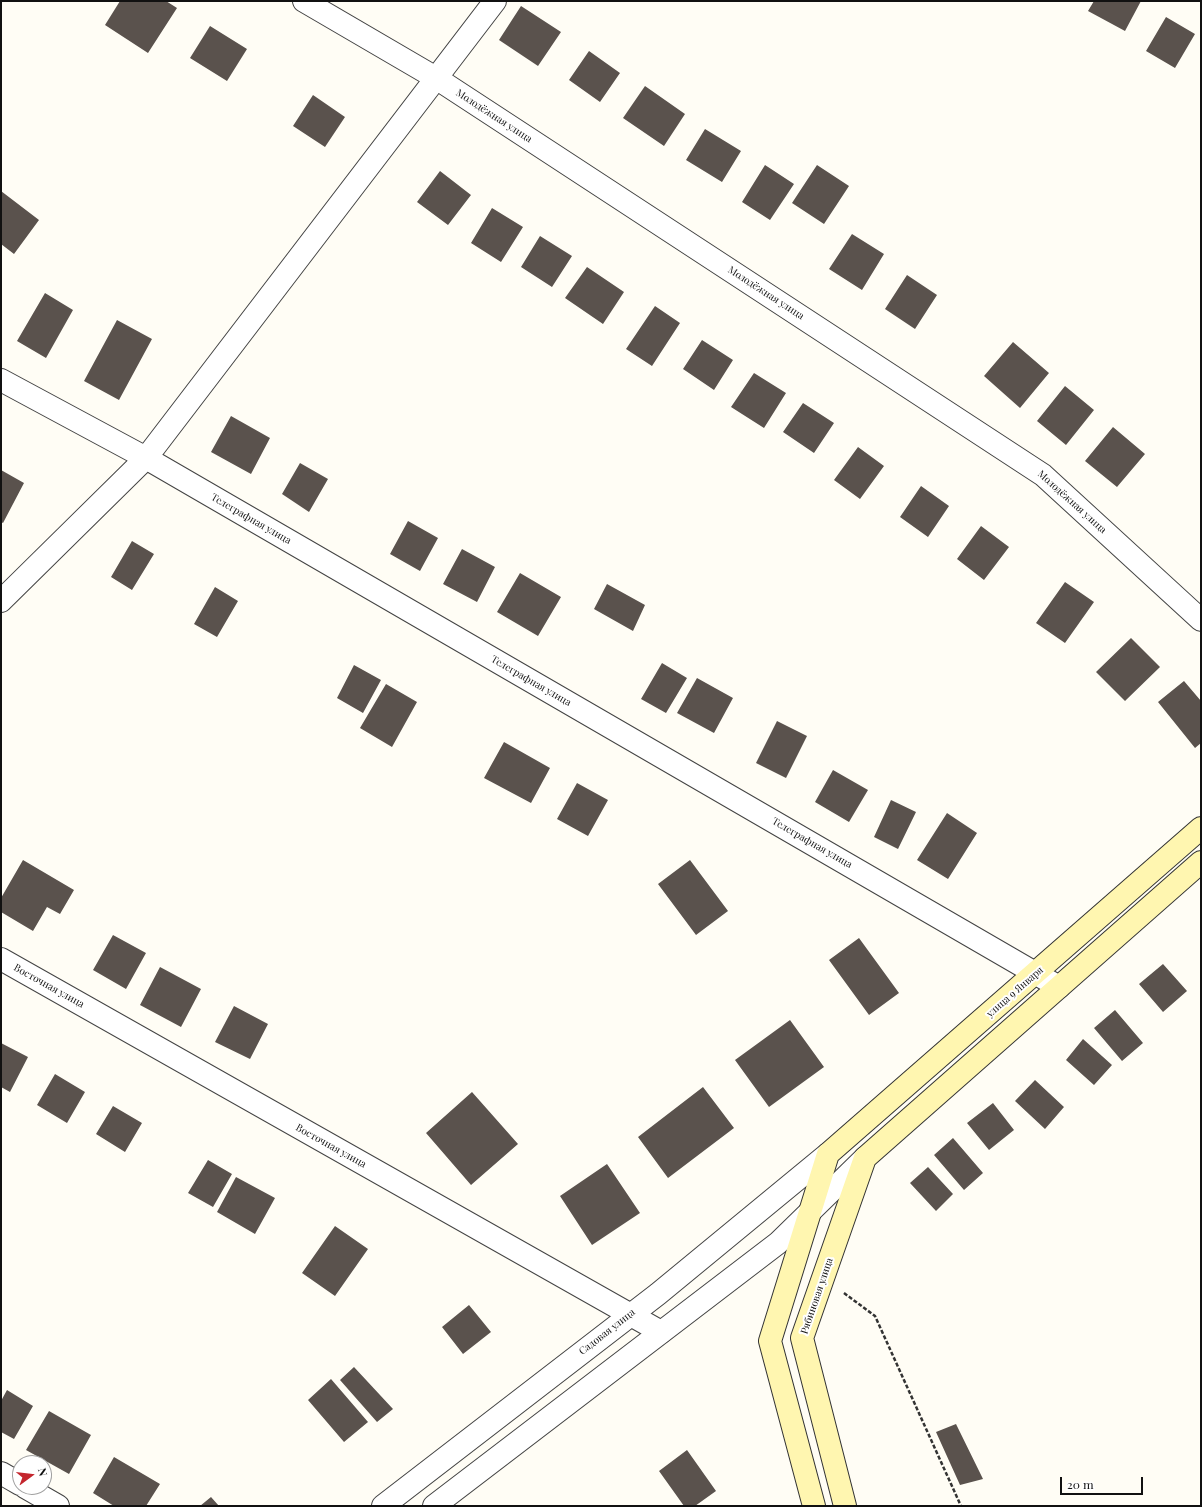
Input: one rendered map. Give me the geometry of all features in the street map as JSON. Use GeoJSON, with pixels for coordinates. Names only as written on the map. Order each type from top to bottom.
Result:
{"type":"FeatureCollection","features":[{"type":"Feature","properties":{"kind":"main road","name":"улица 9 Января"},"geometry":{"type":"LineString","coordinates":[[828,1154],[1201,828]]}},
{"type":"Feature","properties":{"kind":"main road"},"geometry":{"type":"LineString","coordinates":[[865,1158],[1201,862]]}},
{"type":"Feature","properties":{"kind":"main road"},"geometry":{"type":"LineString","coordinates":[[814,1506],[770,1341],[828,1154]]}},
{"type":"Feature","properties":{"kind":"main road","name":"Рябиновая улица"},"geometry":{"type":"LineString","coordinates":[[846,1506],[802,1338],[865,1158]]}},
{"type":"Feature","properties":{"kind":"street","name":"Молодёжная улица"},"geometry":{"type":"LineString","coordinates":[[304,1],[436,78],[1043,475],[1201,620]]}},
{"type":"Feature","properties":{"kind":"street"},"geometry":{"type":"LineString","coordinates":[[1,601],[146,458],[495,1]]}},
{"type":"Feature","properties":{"kind":"street","name":"Телеграфная улица"},"geometry":{"type":"LineString","coordinates":[[1,380],[146,458],[1059,987]]}},
{"type":"Feature","properties":{"kind":"street","name":"Восточная улица"},"geometry":{"type":"LineString","coordinates":[[1,959],[661,1332]]}},
{"type":"Feature","properties":{"kind":"street","name":"Садовая улица"},"geometry":{"type":"LineString","coordinates":[[383,1506],[630,1315],[828,1154]]}},
{"type":"Feature","properties":{"kind":"street"},"geometry":{"type":"LineString","coordinates":[[434,1506],[778,1243],[865,1158]]}},
{"type":"Feature","properties":{"kind":"street"},"geometry":{"type":"LineString","coordinates":[[1,1473],[12,1479]]}},
{"type":"Feature","properties":{"kind":"street"},"geometry":{"type":"LineString","coordinates":[[39,1495],[58,1506]]}},
{"type":"Feature","properties":{"kind":"path"},"geometry":{"type":"LineString","coordinates":[[823,1277],[875,1316],[962,1506]]}},
{"type":"Feature","properties":{"kind":"building"},"geometry":{"type":"Polygon","coordinates":[[[120,1],[166,1],[177,8],[148,53],[105,25],[120,1]]]}},
{"type":"Feature","properties":{"kind":"building"},"geometry":{"type":"Polygon","coordinates":[[[1094,1],[1141,1],[1125,31],[1088,11],[1094,1]]]}},
{"type":"Feature","properties":{"kind":"building"},"geometry":{"type":"Polygon","coordinates":[[[521,6],[561,32],[538,66],[499,40],[521,6]]]}},
{"type":"Feature","properties":{"kind":"building"},"geometry":{"type":"Polygon","coordinates":[[[1166,17],[1195,34],[1175,68],[1146,51],[1166,17]]]}},
{"type":"Feature","properties":{"kind":"building"},"geometry":{"type":"Polygon","coordinates":[[[210,26],[247,49],[227,81],[190,58],[210,26]]]}},
{"type":"Feature","properties":{"kind":"building"},"geometry":{"type":"Polygon","coordinates":[[[589,51],[620,73],[600,102],[569,80],[589,51]]]}},
{"type":"Feature","properties":{"kind":"building"},"geometry":{"type":"Polygon","coordinates":[[[645,86],[685,114],[664,146],[623,118],[645,86]]]}},
{"type":"Feature","properties":{"kind":"building"},"geometry":{"type":"Polygon","coordinates":[[[313,95],[345,117],[325,147],[293,126],[313,95]]]}},
{"type":"Feature","properties":{"kind":"building"},"geometry":{"type":"Polygon","coordinates":[[[705,129],[741,151],[722,182],[686,160],[705,129]]]}},
{"type":"Feature","properties":{"kind":"building"},"geometry":{"type":"Polygon","coordinates":[[[765,165],[794,184],[770,220],[742,202],[765,165]]]}},
{"type":"Feature","properties":{"kind":"building"},"geometry":{"type":"Polygon","coordinates":[[[817,165],[849,186],[824,224],[792,203],[817,165]]]}},
{"type":"Feature","properties":{"kind":"building"},"geometry":{"type":"Polygon","coordinates":[[[440,171],[471,195],[448,225],[417,202],[440,171]]]}},
{"type":"Feature","properties":{"kind":"building"},"geometry":{"type":"Polygon","coordinates":[[[1,191],[39,220],[14,254],[1,244],[1,191]]]}},
{"type":"Feature","properties":{"kind":"building"},"geometry":{"type":"Polygon","coordinates":[[[492,208],[523,227],[501,262],[471,243],[492,208]]]}},
{"type":"Feature","properties":{"kind":"building"},"geometry":{"type":"Polygon","coordinates":[[[852,234],[884,254],[862,290],[829,269],[852,234]]]}},
{"type":"Feature","properties":{"kind":"building"},"geometry":{"type":"Polygon","coordinates":[[[540,236],[572,256],[552,287],[521,267],[540,236]]]}},
{"type":"Feature","properties":{"kind":"building"},"geometry":{"type":"Polygon","coordinates":[[[587,267],[624,292],[603,324],[565,298],[587,267]]]}},
{"type":"Feature","properties":{"kind":"building"},"geometry":{"type":"Polygon","coordinates":[[[907,275],[937,295],[915,329],[885,309],[907,275]]]}},
{"type":"Feature","properties":{"kind":"building"},"geometry":{"type":"Polygon","coordinates":[[[45,293],[73,310],[46,358],[17,341],[45,293]]]}},
{"type":"Feature","properties":{"kind":"building"},"geometry":{"type":"Polygon","coordinates":[[[655,306],[680,323],[652,366],[626,349],[655,306]]]}},
{"type":"Feature","properties":{"kind":"building"},"geometry":{"type":"Polygon","coordinates":[[[117,320],[152,339],[119,400],[84,381],[117,320]]]}},
{"type":"Feature","properties":{"kind":"building"},"geometry":{"type":"Polygon","coordinates":[[[702,340],[733,360],[714,390],[683,369],[702,340]]]}},
{"type":"Feature","properties":{"kind":"building"},"geometry":{"type":"Polygon","coordinates":[[[1013,342],[1049,373],[1020,408],[984,376],[1013,342]]]}},
{"type":"Feature","properties":{"kind":"building"},"geometry":{"type":"Polygon","coordinates":[[[754,373],[786,393],[764,428],[731,407],[754,373]]]}},
{"type":"Feature","properties":{"kind":"building"},"geometry":{"type":"Polygon","coordinates":[[[1065,386],[1094,410],[1066,445],[1037,421],[1065,386]]]}},
{"type":"Feature","properties":{"kind":"building"},"geometry":{"type":"Polygon","coordinates":[[[803,403],[834,423],[814,453],[783,432],[803,403]]]}},
{"type":"Feature","properties":{"kind":"building"},"geometry":{"type":"Polygon","coordinates":[[[231,416],[270,438],[251,474],[211,452],[231,416]]]}},
{"type":"Feature","properties":{"kind":"building"},"geometry":{"type":"Polygon","coordinates":[[[1113,427],[1145,454],[1117,487],[1085,461],[1113,427]]]}},
{"type":"Feature","properties":{"kind":"building"},"geometry":{"type":"Polygon","coordinates":[[[858,447],[884,466],[860,499],[834,480],[858,447]]]}},
{"type":"Feature","properties":{"kind":"building"},"geometry":{"type":"Polygon","coordinates":[[[300,463],[328,479],[309,512],[282,494],[300,463]]]}},
{"type":"Feature","properties":{"kind":"building"},"geometry":{"type":"Polygon","coordinates":[[[1,470],[24,483],[3,523],[1,522],[1,470]]]}},
{"type":"Feature","properties":{"kind":"building"},"geometry":{"type":"Polygon","coordinates":[[[921,486],[949,506],[928,537],[900,517],[921,486]]]}},
{"type":"Feature","properties":{"kind":"building"},"geometry":{"type":"Polygon","coordinates":[[[408,521],[438,538],[420,571],[390,554],[408,521]]]}},
{"type":"Feature","properties":{"kind":"building"},"geometry":{"type":"Polygon","coordinates":[[[981,526],[1009,547],[984,580],[957,559],[981,526]]]}},
{"type":"Feature","properties":{"kind":"building"},"geometry":{"type":"Polygon","coordinates":[[[132,541],[154,554],[132,590],[111,577],[132,541]]]}},
{"type":"Feature","properties":{"kind":"building"},"geometry":{"type":"Polygon","coordinates":[[[462,549],[495,567],[477,602],[443,584],[462,549]]]}},
{"type":"Feature","properties":{"kind":"building"},"geometry":{"type":"Polygon","coordinates":[[[520,573],[561,597],[538,636],[497,612],[520,573]]]}},
{"type":"Feature","properties":{"kind":"building"},"geometry":{"type":"Polygon","coordinates":[[[1065,582],[1094,602],[1065,643],[1036,623],[1065,582]]]}},
{"type":"Feature","properties":{"kind":"building"},"geometry":{"type":"Polygon","coordinates":[[[607,584],[645,605],[633,631],[594,609],[607,584]]]}},
{"type":"Feature","properties":{"kind":"building"},"geometry":{"type":"Polygon","coordinates":[[[215,587],[238,601],[217,637],[194,624],[215,587]]]}},
{"type":"Feature","properties":{"kind":"building"},"geometry":{"type":"Polygon","coordinates":[[[1131,638],[1160,667],[1125,701],[1096,672],[1131,638]]]}},
{"type":"Feature","properties":{"kind":"building"},"geometry":{"type":"Polygon","coordinates":[[[662,663],[687,678],[666,713],[641,699],[662,663]]]}},
{"type":"Feature","properties":{"kind":"building"},"geometry":{"type":"Polygon","coordinates":[[[354,665],[381,680],[363,713],[337,698],[354,665]]]}},
{"type":"Feature","properties":{"kind":"building"},"geometry":{"type":"Polygon","coordinates":[[[697,678],[733,698],[714,733],[677,713],[697,678]]]}},
{"type":"Feature","properties":{"kind":"building"},"geometry":{"type":"Polygon","coordinates":[[[1184,681],[1201,701],[1201,743],[1195,748],[1158,702],[1184,681]]]}},
{"type":"Feature","properties":{"kind":"building"},"geometry":{"type":"Polygon","coordinates":[[[386,684],[417,702],[392,747],[360,728],[386,684]]]}},
{"type":"Feature","properties":{"kind":"building"},"geometry":{"type":"Polygon","coordinates":[[[777,721],[807,736],[786,778],[756,763],[777,721]]]}},
{"type":"Feature","properties":{"kind":"building"},"geometry":{"type":"Polygon","coordinates":[[[504,742],[550,768],[531,803],[484,778],[504,742]]]}},
{"type":"Feature","properties":{"kind":"building"},"geometry":{"type":"Polygon","coordinates":[[[833,770],[868,790],[849,822],[815,802],[833,770]]]}},
{"type":"Feature","properties":{"kind":"building"},"geometry":{"type":"Polygon","coordinates":[[[577,783],[608,800],[588,836],[557,819],[577,783]]]}},
{"type":"Feature","properties":{"kind":"building"},"geometry":{"type":"Polygon","coordinates":[[[891,800],[916,812],[898,849],[874,837],[891,800]]]}},
{"type":"Feature","properties":{"kind":"building"},"geometry":{"type":"Polygon","coordinates":[[[947,813],[977,833],[948,879],[917,860],[947,813]]]}},
{"type":"Feature","properties":{"kind":"building"},"geometry":{"type":"Polygon","coordinates":[[[23,860],[74,890],[60,914],[47,907],[33,931],[1,912],[1,898],[23,860]]]}},
{"type":"Feature","properties":{"kind":"building"},"geometry":{"type":"Polygon","coordinates":[[[690,860],[728,911],[696,935],[658,884],[690,860]]]}},
{"type":"Feature","properties":{"kind":"building"},"geometry":{"type":"Polygon","coordinates":[[[113,935],[146,953],[126,989],[93,970],[113,935]]]}},
{"type":"Feature","properties":{"kind":"building"},"geometry":{"type":"Polygon","coordinates":[[[859,938],[899,993],[869,1015],[829,960],[859,938]]]}},
{"type":"Feature","properties":{"kind":"building"},"geometry":{"type":"Polygon","coordinates":[[[1163,964],[1187,991],[1163,1012],[1139,984],[1163,964]]]}},
{"type":"Feature","properties":{"kind":"building"},"geometry":{"type":"Polygon","coordinates":[[[160,967],[201,989],[181,1027],[140,1005],[160,967]]]}},
{"type":"Feature","properties":{"kind":"building"},"geometry":{"type":"Polygon","coordinates":[[[234,1006],[268,1024],[250,1059],[215,1042],[234,1006]]]}},
{"type":"Feature","properties":{"kind":"building"},"geometry":{"type":"Polygon","coordinates":[[[1115,1010],[1143,1043],[1122,1061],[1094,1028],[1115,1010]]]}},
{"type":"Feature","properties":{"kind":"building"},"geometry":{"type":"Polygon","coordinates":[[[790,1020],[824,1067],[769,1107],[735,1060],[790,1020]]]}},
{"type":"Feature","properties":{"kind":"building"},"geometry":{"type":"Polygon","coordinates":[[[1083,1039],[1112,1065],[1094,1085],[1066,1060],[1083,1039]]]}},
{"type":"Feature","properties":{"kind":"building"},"geometry":{"type":"Polygon","coordinates":[[[1,1043],[28,1057],[10,1092],[1,1087],[1,1043]]]}},
{"type":"Feature","properties":{"kind":"building"},"geometry":{"type":"Polygon","coordinates":[[[55,1074],[85,1092],[67,1123],[37,1105],[55,1074]]]}},
{"type":"Feature","properties":{"kind":"building"},"geometry":{"type":"Polygon","coordinates":[[[1035,1080],[1064,1107],[1045,1129],[1015,1101],[1035,1080]]]}},
{"type":"Feature","properties":{"kind":"building"},"geometry":{"type":"Polygon","coordinates":[[[703,1087],[734,1128],[668,1178],[638,1137],[703,1087]]]}},
{"type":"Feature","properties":{"kind":"building"},"geometry":{"type":"Polygon","coordinates":[[[472,1092],[518,1144],[471,1185],[426,1133],[472,1092]]]}},
{"type":"Feature","properties":{"kind":"building"},"geometry":{"type":"Polygon","coordinates":[[[993,1103],[1014,1130],[989,1150],[967,1123],[993,1103]]]}},
{"type":"Feature","properties":{"kind":"building"},"geometry":{"type":"Polygon","coordinates":[[[113,1106],[142,1123],[125,1152],[96,1134],[113,1106]]]}},
{"type":"Feature","properties":{"kind":"building"},"geometry":{"type":"Polygon","coordinates":[[[953,1138],[983,1173],[964,1190],[934,1155],[953,1138]]]}},
{"type":"Feature","properties":{"kind":"building"},"geometry":{"type":"Polygon","coordinates":[[[208,1160],[232,1174],[213,1207],[188,1193],[208,1160]]]}},
{"type":"Feature","properties":{"kind":"building"},"geometry":{"type":"Polygon","coordinates":[[[607,1164],[640,1213],[592,1245],[560,1196],[607,1164]]]}},
{"type":"Feature","properties":{"kind":"building"},"geometry":{"type":"Polygon","coordinates":[[[928,1167],[953,1194],[936,1211],[910,1183],[928,1167]]]}},
{"type":"Feature","properties":{"kind":"building"},"geometry":{"type":"Polygon","coordinates":[[[236,1177],[275,1198],[255,1234],[217,1212],[236,1177]]]}},
{"type":"Feature","properties":{"kind":"building"},"geometry":{"type":"Polygon","coordinates":[[[335,1226],[368,1249],[335,1296],[302,1273],[335,1226]]]}},
{"type":"Feature","properties":{"kind":"building"},"geometry":{"type":"Polygon","coordinates":[[[469,1305],[491,1332],[463,1354],[442,1327],[469,1305]]]}},
{"type":"Feature","properties":{"kind":"building"},"geometry":{"type":"Polygon","coordinates":[[[354,1367],[393,1409],[377,1422],[340,1380],[354,1367]]]}},
{"type":"Feature","properties":{"kind":"building"},"geometry":{"type":"Polygon","coordinates":[[[331,1379],[368,1422],[344,1442],[308,1400],[331,1379]]]}},
{"type":"Feature","properties":{"kind":"building"},"geometry":{"type":"Polygon","coordinates":[[[7,1390],[33,1406],[14,1439],[1,1432],[1,1401],[7,1390]]]}},
{"type":"Feature","properties":{"kind":"building"},"geometry":{"type":"Polygon","coordinates":[[[49,1411],[91,1435],[69,1474],[52,1465],[52,1455],[35,1455],[26,1450],[49,1411]]]}},
{"type":"Feature","properties":{"kind":"building"},"geometry":{"type":"Polygon","coordinates":[[[956,1424],[983,1479],[960,1485],[936,1432],[956,1424]]]}},
{"type":"Feature","properties":{"kind":"building"},"geometry":{"type":"Polygon","coordinates":[[[687,1450],[716,1491],[695,1506],[684,1506],[659,1471],[687,1450]]]}},
{"type":"Feature","properties":{"kind":"building"},"geometry":{"type":"Polygon","coordinates":[[[114,1457],[160,1484],[146,1506],[114,1506],[93,1493],[114,1457]]]}},
{"type":"Feature","properties":{"kind":"building"},"geometry":{"type":"Polygon","coordinates":[[[211,1497],[219,1506],[200,1506],[211,1497]]]}}]}
